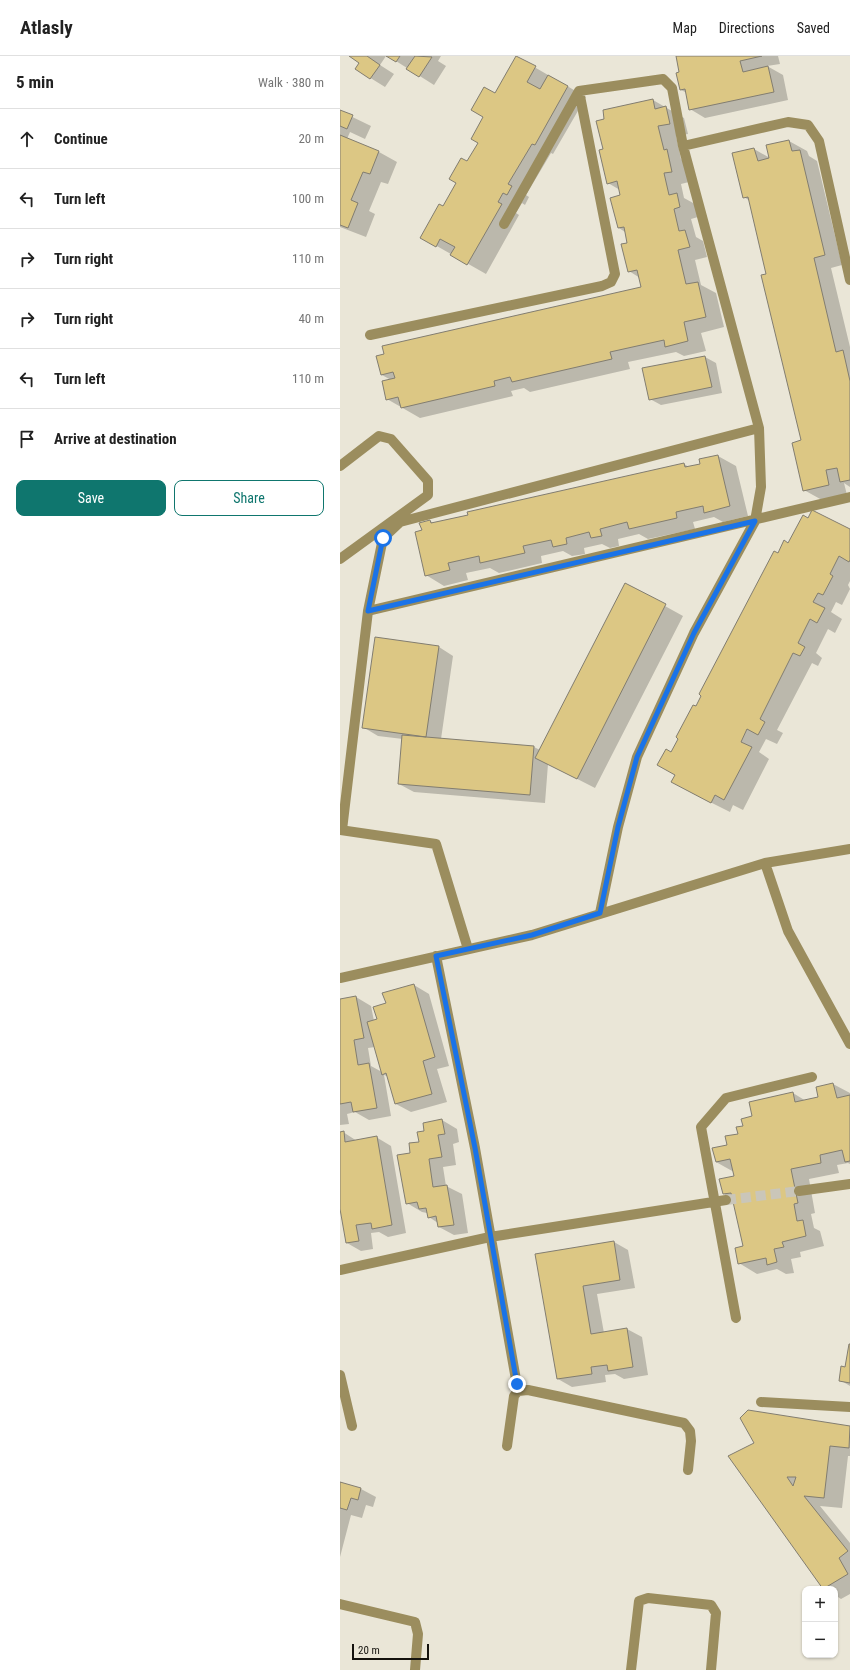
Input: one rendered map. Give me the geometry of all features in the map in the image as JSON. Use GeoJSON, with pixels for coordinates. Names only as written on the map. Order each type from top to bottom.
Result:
{"type":"FeatureCollection","features":[{"type":"Feature","properties":{"kind":"street"},"geometry":{"type":"LineString","coordinates":[[579,92],[663,79],[672,88],[683,146],[759,428],[761,487],[755,521],[694,633],[637,757],[618,827],[600,913]]}},
{"type":"Feature","properties":{"kind":"street"},"geometry":{"type":"LineString","coordinates":[[504,224],[579,92]]}},
{"type":"Feature","properties":{"kind":"street"},"geometry":{"type":"LineString","coordinates":[[370,335],[602,286],[611,282],[615,274],[579,92]]}},
{"type":"Feature","properties":{"kind":"street"},"geometry":{"type":"LineString","coordinates":[[683,146],[788,122],[808,125],[819,141],[850,280]]}},
{"type":"Feature","properties":{"kind":"street"},"geometry":{"type":"LineString","coordinates":[[468,949],[436,844],[341,830],[368,611],[383,538],[400,522],[759,428]]}},
{"type":"Feature","properties":{"kind":"street"},"geometry":{"type":"LineString","coordinates":[[340,466],[379,436],[391,439],[428,481],[428,495],[340,558]]}},
{"type":"Feature","properties":{"kind":"street"},"geometry":{"type":"LineString","coordinates":[[368,611],[755,521],[850,497]]}},
{"type":"Feature","properties":{"kind":"street"},"geometry":{"type":"LineString","coordinates":[[340,978],[532,935],[765,863],[850,849]]}},
{"type":"Feature","properties":{"kind":"street"},"geometry":{"type":"LineString","coordinates":[[765,863],[788,931],[850,1044]]}},
{"type":"Feature","properties":{"kind":"street"},"geometry":{"type":"LineString","coordinates":[[436,956],[475,1148],[518,1391]]}},
{"type":"Feature","properties":{"kind":"street"},"geometry":{"type":"LineString","coordinates":[[736,1318],[701,1127],[726,1098],[812,1077]]}},
{"type":"Feature","properties":{"kind":"street"},"geometry":{"type":"LineString","coordinates":[[799,1190],[850,1184]]}},
{"type":"Feature","properties":{"kind":"street"},"geometry":{"type":"LineString","coordinates":[[340,1270],[490,1237],[726,1200]]}},
{"type":"Feature","properties":{"kind":"street"},"geometry":{"type":"LineString","coordinates":[[340,1375],[352,1426]]}},
{"type":"Feature","properties":{"kind":"street"},"geometry":{"type":"LineString","coordinates":[[507,1446],[514,1396],[518,1391],[528,1390],[684,1423],[690,1431],[691,1441],[688,1470]]}},
{"type":"Feature","properties":{"kind":"street"},"geometry":{"type":"LineString","coordinates":[[761,1402],[850,1407]]}},
{"type":"Feature","properties":{"kind":"street"},"geometry":{"type":"LineString","coordinates":[[631,1670],[639,1601],[648,1598],[711,1605],[716,1613],[711,1670]]}},
{"type":"Feature","properties":{"kind":"street"},"geometry":{"type":"LineString","coordinates":[[340,1604],[415,1622],[418,1634],[415,1670]]}},
{"type":"Feature","properties":{"kind":"building"},"geometry":{"type":"Polygon","coordinates":[[[349,56],[367,56],[380,65],[370,79],[355,69],[359,63],[349,56]]]}},
{"type":"Feature","properties":{"kind":"building"},"geometry":{"type":"Polygon","coordinates":[[[386,56],[400,56],[396,62],[386,56]]]}},
{"type":"Feature","properties":{"kind":"building"},"geometry":{"type":"Polygon","coordinates":[[[415,56],[432,57],[419,77],[406,69],[415,56]]]}},
{"type":"Feature","properties":{"kind":"building"},"geometry":{"type":"Polygon","coordinates":[[[516,56],[536,66],[527,82],[540,89],[548,75],[568,86],[535,145],[532,144],[508,184],[512,186],[507,195],[503,193],[498,202],[502,204],[467,265],[450,255],[455,247],[440,239],[436,247],[420,238],[439,204],[443,206],[456,183],[449,179],[461,158],[467,161],[478,143],[471,139],[483,117],[471,110],[484,87],[495,93],[516,56]]]}},
{"type":"Feature","properties":{"kind":"building"},"geometry":{"type":"Polygon","coordinates":[[[676,56],[762,56],[740,61],[743,72],[768,66],[774,92],[689,110],[685,89],[680,90],[676,73],[679,72],[676,56]]]}},
{"type":"Feature","properties":{"kind":"building"},"geometry":{"type":"Polygon","coordinates":[[[653,99],[655,109],[666,106],[670,124],[658,126],[664,150],[667,149],[672,172],[664,173],[669,195],[677,193],[680,207],[674,209],[679,231],[685,230],[690,247],[678,250],[686,284],[698,282],[706,317],[684,322],[688,341],[665,347],[664,340],[610,352],[612,359],[512,382],[510,377],[494,381],[495,386],[401,408],[398,397],[386,400],[382,381],[395,378],[393,372],[381,375],[376,356],[384,354],[382,346],[641,287],[637,270],[628,272],[621,244],[627,243],[624,227],[618,228],[610,198],[620,195],[617,181],[607,184],[599,150],[603,149],[596,121],[604,119],[603,110],[653,99]]]}},
{"type":"Feature","properties":{"kind":"building"},"geometry":{"type":"Polygon","coordinates":[[[340,110],[353,115],[347,129],[340,126],[340,110]]]}},
{"type":"Feature","properties":{"kind":"building"},"geometry":{"type":"Polygon","coordinates":[[[340,135],[379,151],[370,174],[363,172],[351,200],[358,203],[348,228],[340,225],[340,135]]]}},
{"type":"Feature","properties":{"kind":"building"},"geometry":{"type":"Polygon","coordinates":[[[789,140],[792,151],[800,150],[825,255],[814,258],[836,352],[843,350],[850,381],[850,480],[840,482],[837,468],[826,470],[829,485],[803,491],[792,443],[801,440],[761,275],[766,274],[748,197],[743,198],[732,153],[754,148],[758,161],[769,158],[766,145],[789,140]]]}},
{"type":"Feature","properties":{"kind":"building"},"geometry":{"type":"Polygon","coordinates":[[[705,356],[712,387],[649,400],[642,368],[705,356]]]}},
{"type":"Feature","properties":{"kind":"building"},"geometry":{"type":"Polygon","coordinates":[[[718,455],[730,506],[704,513],[703,506],[676,512],[677,518],[629,529],[627,522],[600,529],[602,536],[591,538],[589,532],[566,538],[567,544],[553,547],[551,540],[523,546],[525,553],[480,563],[479,556],[448,563],[450,570],[425,576],[415,532],[422,530],[419,523],[430,520],[431,523],[468,515],[467,512],[684,463],[685,467],[700,464],[699,459],[718,455]]]}},
{"type":"Feature","properties":{"kind":"building"},"geometry":{"type":"Polygon","coordinates":[[[812,510],[850,529],[850,560],[849,562],[839,556],[830,574],[833,576],[823,595],[818,593],[813,602],[825,608],[817,623],[810,619],[798,643],[805,647],[800,656],[793,653],[760,719],[765,722],[758,735],[747,729],[741,742],[752,747],[724,800],[715,795],[711,803],[671,782],[675,775],[657,765],[666,749],[671,752],[678,739],[676,737],[693,705],[696,706],[701,696],[699,694],[774,551],[778,553],[784,540],[788,543],[803,515],[808,518],[812,510]]]}},
{"type":"Feature","properties":{"kind":"building"},"geometry":{"type":"Polygon","coordinates":[[[625,583],[666,604],[577,779],[535,758],[625,583]]]}},
{"type":"Feature","properties":{"kind":"building"},"geometry":{"type":"Polygon","coordinates":[[[375,637],[439,646],[426,737],[362,728],[375,637]]]}},
{"type":"Feature","properties":{"kind":"building"},"geometry":{"type":"Polygon","coordinates":[[[402,735],[534,746],[530,795],[398,784],[402,735]]]}},
{"type":"Feature","properties":{"kind":"building"},"geometry":{"type":"Polygon","coordinates":[[[414,984],[435,1057],[423,1061],[432,1094],[395,1104],[386,1073],[382,1075],[367,1022],[377,1019],[373,1007],[386,1003],[382,993],[414,984]]]}},
{"type":"Feature","properties":{"kind":"building"},"geometry":{"type":"Polygon","coordinates":[[[356,996],[364,1038],[354,1040],[358,1065],[369,1063],[377,1108],[353,1112],[351,1102],[340,1104],[340,999],[356,996]]]}},
{"type":"Feature","properties":{"kind":"building"},"geometry":{"type":"Polygon","coordinates":[[[833,1083],[837,1098],[850,1095],[850,1161],[845,1162],[842,1150],[820,1155],[821,1163],[791,1169],[798,1203],[794,1204],[797,1221],[803,1220],[806,1236],[782,1242],[784,1247],[774,1249],[777,1262],[767,1265],[766,1258],[738,1264],[735,1248],[743,1246],[731,1193],[723,1194],[719,1179],[734,1176],[730,1159],[716,1162],[712,1148],[727,1145],[725,1136],[738,1134],[736,1127],[743,1126],[741,1119],[752,1116],[749,1102],[793,1092],[795,1102],[818,1097],[816,1087],[833,1083]]]}},
{"type":"Feature","properties":{"kind":"building"},"geometry":{"type":"Polygon","coordinates":[[[442,1119],[445,1134],[438,1135],[442,1157],[429,1159],[433,1187],[447,1185],[454,1225],[438,1227],[436,1216],[428,1218],[426,1208],[419,1209],[417,1202],[406,1204],[397,1155],[410,1153],[409,1143],[419,1142],[417,1132],[424,1131],[423,1123],[442,1119]]]}},
{"type":"Feature","properties":{"kind":"building"},"geometry":{"type":"Polygon","coordinates":[[[344,1131],[345,1142],[377,1136],[392,1225],[372,1229],[371,1223],[356,1225],[359,1241],[346,1243],[340,1209],[340,1132],[344,1131]]]}},
{"type":"Feature","properties":{"kind":"building"},"geometry":{"type":"Polygon","coordinates":[[[614,1241],[620,1280],[583,1286],[591,1334],[627,1328],[633,1367],[608,1371],[607,1365],[591,1367],[592,1374],[557,1379],[535,1254],[614,1241]]]}},
{"type":"Feature","properties":{"kind":"building"},"geometry":{"type":"Polygon","coordinates":[[[849,1344],[850,1383],[839,1381],[841,1366],[845,1367],[849,1344]]]}},
{"type":"Feature","properties":{"kind":"building"},"geometry":{"type":"Polygon","coordinates":[[[748,1410],[850,1426],[849,1448],[830,1446],[824,1498],[804,1496],[848,1551],[839,1558],[848,1574],[828,1586],[821,1586],[728,1456],[754,1443],[740,1418],[748,1410]],[[787,1477],[793,1486],[796,1477],[787,1477]]]}},
{"type":"Feature","properties":{"kind":"building"},"geometry":{"type":"Polygon","coordinates":[[[340,1482],[361,1488],[358,1500],[351,1498],[347,1510],[340,1508],[340,1482]]]}},
{"type":"Feature","properties":{"kind":"tunnel"},"geometry":{"type":"LineString","coordinates":[[726,1200],[799,1191]]}},
{"type":"Feature","properties":{"kind":"route"},"geometry":{"type":"LineString","coordinates":[[383,538],[368,611],[755,521],[694,633],[637,757],[618,827],[600,913],[532,935],[436,956],[475,1148],[517,1384]]}}]}
